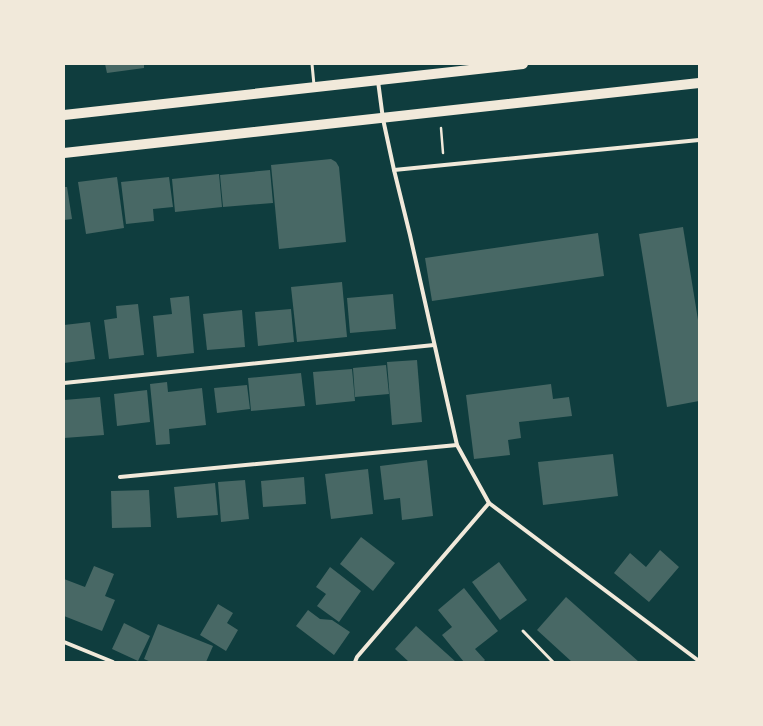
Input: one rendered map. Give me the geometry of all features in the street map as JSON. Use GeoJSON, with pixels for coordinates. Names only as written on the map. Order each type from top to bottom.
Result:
{"type":"FeatureCollection","features":[{"type":"Feature","properties":{"kind":"main road"},"geometry":{"type":"LineString","coordinates":[[64,115],[522,64]]}},
{"type":"Feature","properties":{"kind":"main road"},"geometry":{"type":"LineString","coordinates":[[64,153],[699,83]]}},
{"type":"Feature","properties":{"kind":"street"},"geometry":{"type":"LineString","coordinates":[[378,81],[383,119],[394,170],[410,234],[457,445],[489,503],[699,661]]}},
{"type":"Feature","properties":{"kind":"street"},"geometry":{"type":"LineString","coordinates":[[394,170],[699,140]]}},
{"type":"Feature","properties":{"kind":"street"},"geometry":{"type":"LineString","coordinates":[[64,383],[434,345]]}},
{"type":"Feature","properties":{"kind":"street"},"geometry":{"type":"LineString","coordinates":[[120,477],[457,445]]}},
{"type":"Feature","properties":{"kind":"street"},"geometry":{"type":"LineString","coordinates":[[355,662],[357,657],[489,503]]}},
{"type":"Feature","properties":{"kind":"street"},"geometry":{"type":"LineString","coordinates":[[64,642],[113,662]]}},
{"type":"Feature","properties":{"kind":"lane"},"geometry":{"type":"LineString","coordinates":[[312,64],[315,87]]}},
{"type":"Feature","properties":{"kind":"lane"},"geometry":{"type":"LineString","coordinates":[[523,631],[553,662]]}},
{"type":"Feature","properties":{"kind":"building"},"geometry":{"type":"Polygon","coordinates":[[[105,64],[144,64],[144,68],[107,73],[105,64]]]}},
{"type":"Feature","properties":{"kind":"building"},"geometry":{"type":"Polygon","coordinates":[[[331,159],[336,162],[339,167],[346,242],[279,249],[271,165],[331,159]]]}},
{"type":"Feature","properties":{"kind":"building"},"geometry":{"type":"Polygon","coordinates":[[[270,170],[273,203],[223,207],[220,175],[270,170]]]}},
{"type":"Feature","properties":{"kind":"building"},"geometry":{"type":"Polygon","coordinates":[[[219,174],[222,207],[175,212],[172,179],[219,174]]]}},
{"type":"Feature","properties":{"kind":"building"},"geometry":{"type":"Polygon","coordinates":[[[117,177],[124,228],[86,234],[78,182],[117,177]]]}},
{"type":"Feature","properties":{"kind":"building"},"geometry":{"type":"Polygon","coordinates":[[[169,177],[173,207],[153,209],[154,221],[126,224],[121,182],[169,177]]]}},
{"type":"Feature","properties":{"kind":"building"},"geometry":{"type":"Polygon","coordinates":[[[64,187],[67,187],[72,219],[64,220],[64,187]]]}},
{"type":"Feature","properties":{"kind":"building"},"geometry":{"type":"Polygon","coordinates":[[[683,227],[699,326],[699,401],[667,407],[639,234],[683,227]]]}},
{"type":"Feature","properties":{"kind":"building"},"geometry":{"type":"Polygon","coordinates":[[[598,233],[604,276],[432,301],[425,258],[598,233]]]}},
{"type":"Feature","properties":{"kind":"building"},"geometry":{"type":"Polygon","coordinates":[[[342,282],[347,337],[297,342],[291,287],[342,282]]]}},
{"type":"Feature","properties":{"kind":"building"},"geometry":{"type":"Polygon","coordinates":[[[393,294],[396,329],[350,333],[347,298],[393,294]]]}},
{"type":"Feature","properties":{"kind":"building"},"geometry":{"type":"Polygon","coordinates":[[[189,296],[194,353],[157,357],[153,316],[172,314],[170,298],[189,296]]]}},
{"type":"Feature","properties":{"kind":"building"},"geometry":{"type":"Polygon","coordinates":[[[138,304],[144,355],[109,359],[104,320],[117,318],[116,306],[138,304]]]}},
{"type":"Feature","properties":{"kind":"building"},"geometry":{"type":"Polygon","coordinates":[[[291,309],[294,342],[258,346],[255,312],[291,309]]]}},
{"type":"Feature","properties":{"kind":"building"},"geometry":{"type":"Polygon","coordinates":[[[242,310],[245,347],[207,350],[203,314],[242,310]]]}},
{"type":"Feature","properties":{"kind":"building"},"geometry":{"type":"Polygon","coordinates":[[[90,322],[95,359],[64,363],[64,325],[90,322]]]}},
{"type":"Feature","properties":{"kind":"building"},"geometry":{"type":"Polygon","coordinates":[[[417,360],[422,422],[392,425],[387,362],[417,360]]]}},
{"type":"Feature","properties":{"kind":"building"},"geometry":{"type":"Polygon","coordinates":[[[386,365],[389,394],[355,397],[353,368],[386,365]]]}},
{"type":"Feature","properties":{"kind":"building"},"geometry":{"type":"Polygon","coordinates":[[[352,369],[355,401],[316,405],[313,372],[352,369]]]}},
{"type":"Feature","properties":{"kind":"building"},"geometry":{"type":"Polygon","coordinates":[[[301,373],[305,406],[251,411],[248,378],[301,373]]]}},
{"type":"Feature","properties":{"kind":"building"},"geometry":{"type":"Polygon","coordinates":[[[167,382],[168,392],[202,388],[206,425],[169,429],[170,444],[156,445],[150,384],[167,382]]]}},
{"type":"Feature","properties":{"kind":"building"},"geometry":{"type":"Polygon","coordinates":[[[551,384],[553,399],[569,397],[572,416],[519,422],[521,438],[508,440],[510,455],[474,459],[466,395],[551,384]]]}},
{"type":"Feature","properties":{"kind":"building"},"geometry":{"type":"Polygon","coordinates":[[[247,385],[250,409],[217,413],[214,388],[247,385]]]}},
{"type":"Feature","properties":{"kind":"building"},"geometry":{"type":"Polygon","coordinates":[[[147,390],[150,422],[117,426],[114,394],[147,390]]]}},
{"type":"Feature","properties":{"kind":"building"},"geometry":{"type":"Polygon","coordinates":[[[100,397],[104,435],[64,438],[64,400],[100,397]]]}},
{"type":"Feature","properties":{"kind":"building"},"geometry":{"type":"Polygon","coordinates":[[[613,454],[618,496],[543,505],[538,462],[613,454]]]}},
{"type":"Feature","properties":{"kind":"building"},"geometry":{"type":"Polygon","coordinates":[[[427,460],[433,516],[402,520],[400,498],[384,500],[380,466],[427,460]]]}},
{"type":"Feature","properties":{"kind":"building"},"geometry":{"type":"Polygon","coordinates":[[[368,469],[373,514],[331,519],[325,474],[368,469]]]}},
{"type":"Feature","properties":{"kind":"building"},"geometry":{"type":"Polygon","coordinates":[[[304,477],[306,504],[263,507],[261,481],[304,477]]]}},
{"type":"Feature","properties":{"kind":"building"},"geometry":{"type":"Polygon","coordinates":[[[245,480],[249,519],[221,522],[218,482],[245,480]]]}},
{"type":"Feature","properties":{"kind":"building"},"geometry":{"type":"Polygon","coordinates":[[[215,483],[218,515],[177,518],[174,487],[215,483]]]}},
{"type":"Feature","properties":{"kind":"building"},"geometry":{"type":"Polygon","coordinates":[[[149,490],[151,527],[112,528],[111,491],[149,490]]]}},
{"type":"Feature","properties":{"kind":"building"},"geometry":{"type":"Polygon","coordinates":[[[361,537],[395,563],[373,591],[340,564],[361,537]]]}},
{"type":"Feature","properties":{"kind":"building"},"geometry":{"type":"Polygon","coordinates":[[[660,550],[679,567],[649,602],[614,573],[630,553],[646,567],[660,550]]]}},
{"type":"Feature","properties":{"kind":"building"},"geometry":{"type":"Polygon","coordinates":[[[499,562],[527,600],[500,620],[472,582],[499,562]]]}},
{"type":"Feature","properties":{"kind":"building"},"geometry":{"type":"Polygon","coordinates":[[[94,566],[114,574],[105,596],[115,600],[102,631],[64,616],[64,579],[85,587],[94,566]]]}},
{"type":"Feature","properties":{"kind":"building"},"geometry":{"type":"Polygon","coordinates":[[[330,567],[361,591],[339,622],[317,606],[326,594],[316,587],[330,567]]]}},
{"type":"Feature","properties":{"kind":"building"},"geometry":{"type":"Polygon","coordinates":[[[464,588],[498,631],[475,649],[485,660],[483,662],[464,662],[442,635],[452,627],[438,610],[464,588]]]}},
{"type":"Feature","properties":{"kind":"building"},"geometry":{"type":"Polygon","coordinates":[[[566,597],[639,662],[572,662],[537,630],[566,597]]]}},
{"type":"Feature","properties":{"kind":"building"},"geometry":{"type":"Polygon","coordinates":[[[218,604],[233,613],[227,623],[238,630],[226,651],[200,635],[218,604]]]}},
{"type":"Feature","properties":{"kind":"building"},"geometry":{"type":"Polygon","coordinates":[[[308,610],[320,619],[332,620],[350,632],[334,655],[296,626],[308,610]]]}},
{"type":"Feature","properties":{"kind":"building"},"geometry":{"type":"Polygon","coordinates":[[[124,623],[150,636],[138,661],[112,649],[124,623]]]}},
{"type":"Feature","properties":{"kind":"building"},"geometry":{"type":"Polygon","coordinates":[[[158,624],[213,646],[206,662],[151,662],[144,659],[158,624]]]}},
{"type":"Feature","properties":{"kind":"building"},"geometry":{"type":"Polygon","coordinates":[[[416,626],[456,662],[409,662],[395,649],[416,626]]]}}]}
